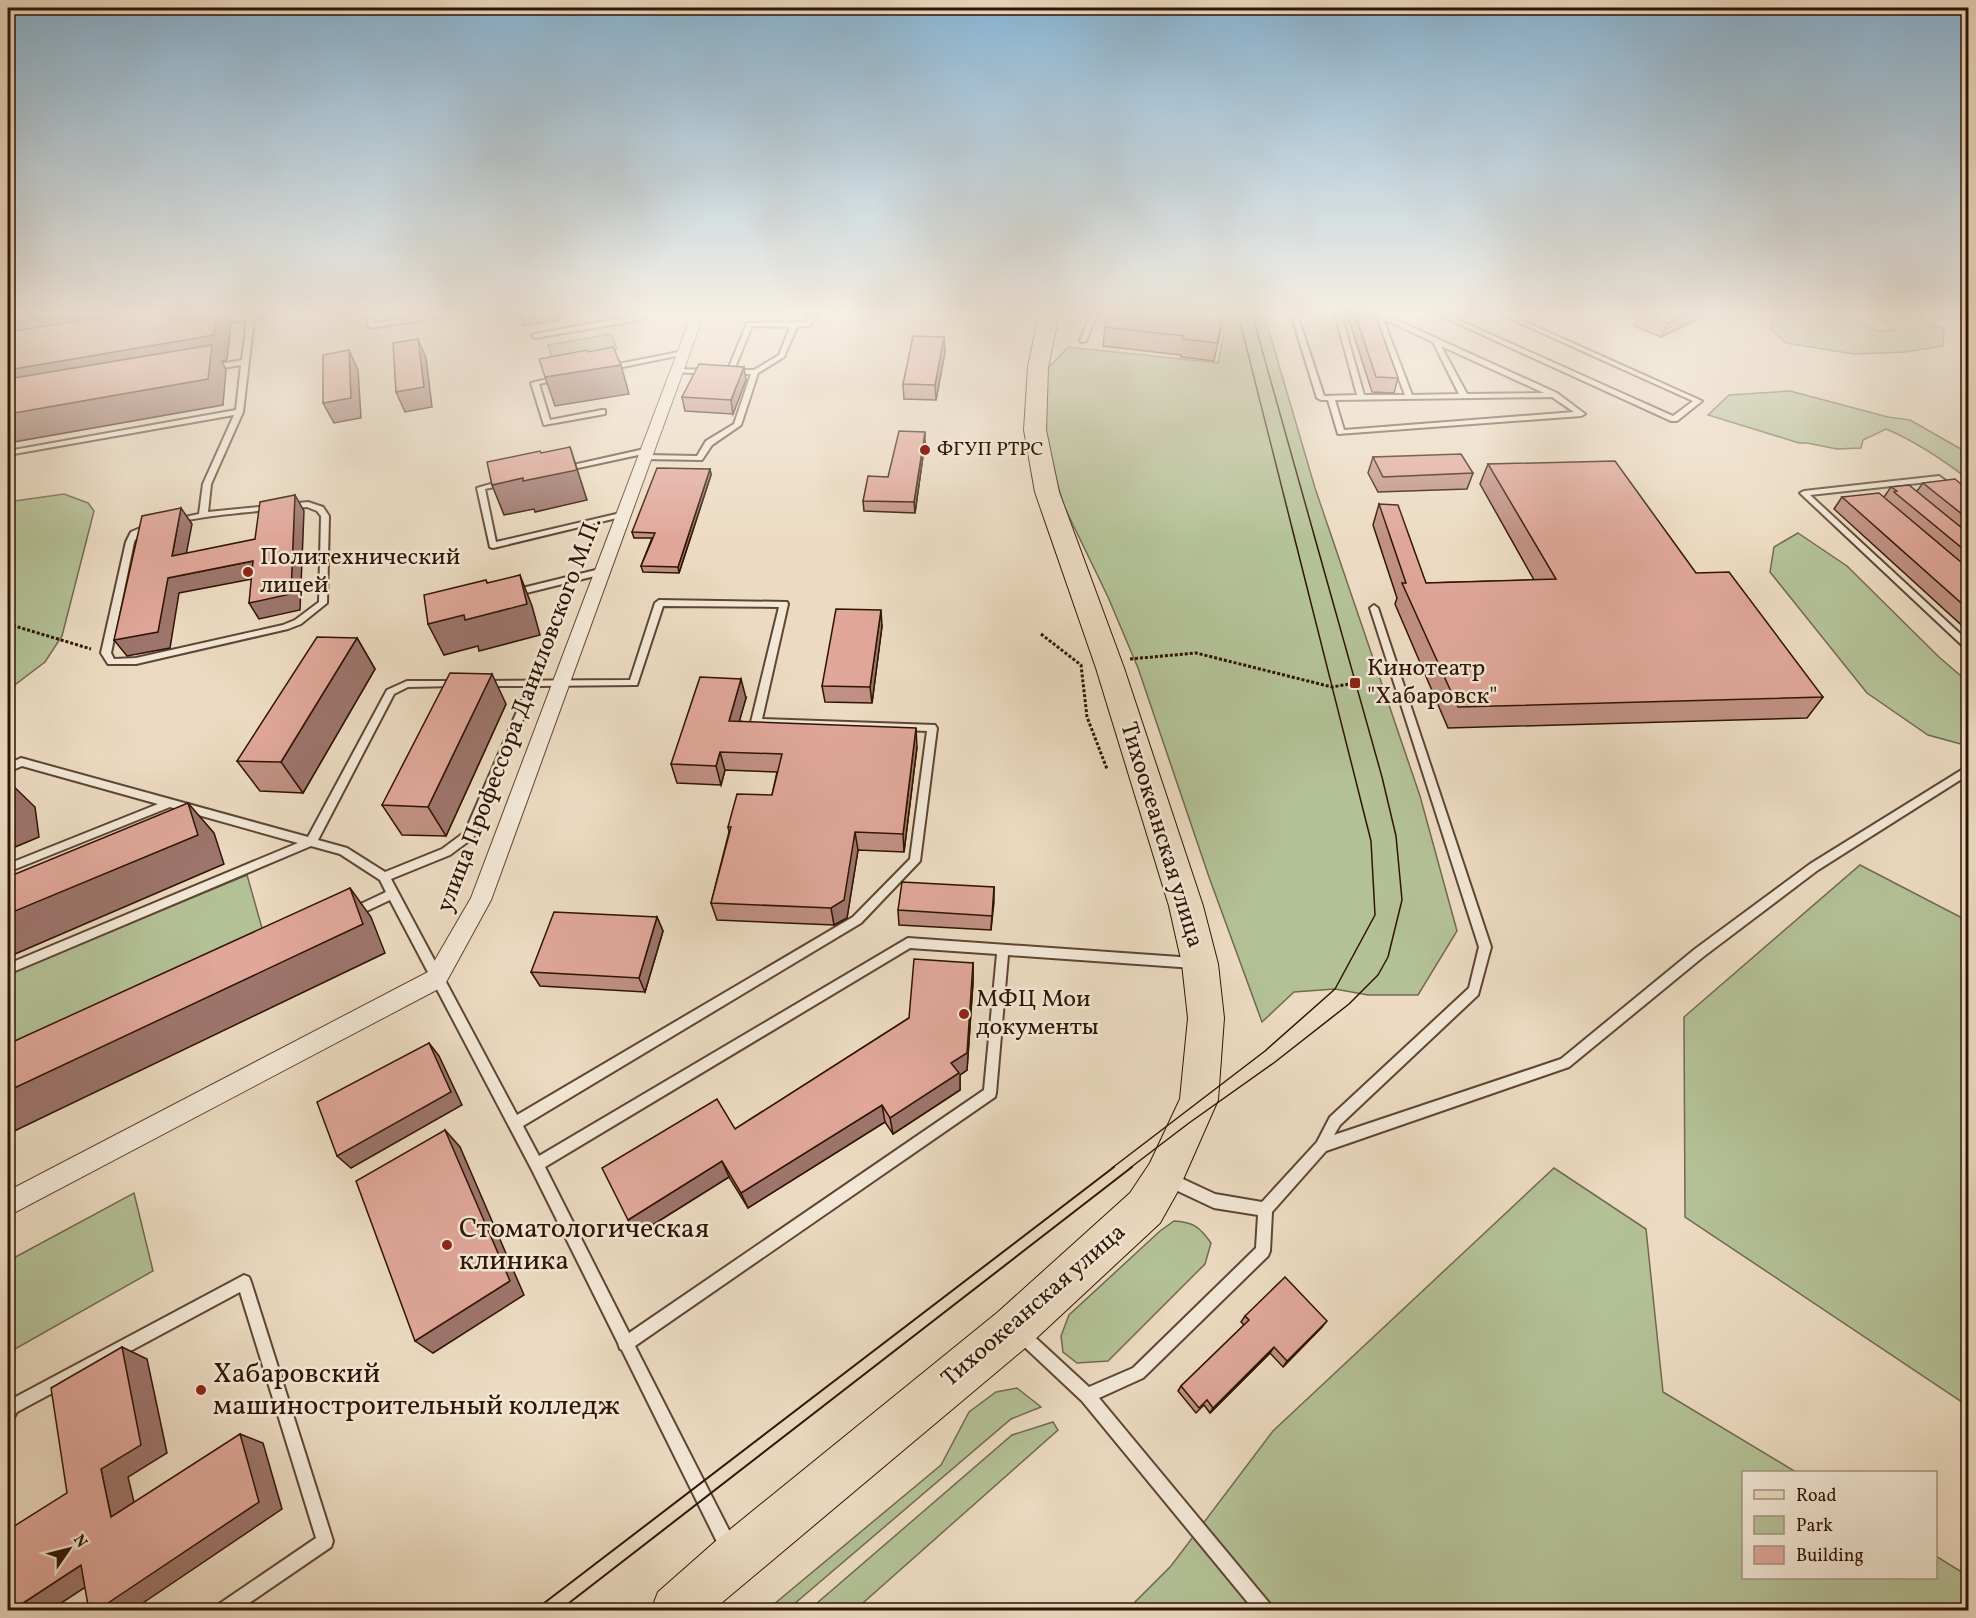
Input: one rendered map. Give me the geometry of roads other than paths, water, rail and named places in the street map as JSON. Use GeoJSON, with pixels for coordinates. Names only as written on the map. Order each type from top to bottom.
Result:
{"type":"FeatureCollection","features":[{"type":"Feature","properties":{"kind":"main road","name":"Тихоокеанская улица"},"geometry":{"type":"LineString","coordinates":[[676,1611],[735,1558],[1014,1328],[1145,1208],[1164,1177],[1199,1100],[1206,1018],[1200,964],[1186,906],[1110,668],[1047,492],[1035,430],[1037,390]]}},
{"type":"Feature","properties":{"kind":"street","name":"улица Профессора Даниловского М.П."},"geometry":{"type":"LineString","coordinates":[[436,979],[482,900],[670,390]]}},
{"type":"Feature","properties":{"kind":"street"},"geometry":{"type":"LineString","coordinates":[[8,1204],[436,979]]}},
{"type":"Feature","properties":{"kind":"lane"},"geometry":{"type":"LineString","coordinates":[[203,516],[207,484],[239,412],[242,390]]}},
{"type":"Feature","properties":{"kind":"lane"},"geometry":{"type":"LineString","coordinates":[[537,390],[547,423],[602,412]]}},
{"type":"Feature","properties":{"kind":"lane"},"geometry":{"type":"LineString","coordinates":[[559,470],[647,454],[699,458],[709,443],[736,425],[749,390]]}},
{"type":"Feature","properties":{"kind":"lane"},"geometry":{"type":"LineString","coordinates":[[1318,390],[1321,398],[1554,395]]}},
{"type":"Feature","properties":{"kind":"lane"},"geometry":{"type":"LineString","coordinates":[[1359,390],[1361,397]]}},
{"type":"Feature","properties":{"kind":"lane"},"geometry":{"type":"LineString","coordinates":[[1406,390],[1409,397]]}},
{"type":"Feature","properties":{"kind":"lane"},"geometry":{"type":"LineString","coordinates":[[1461,390],[1464,396]]}},
{"type":"Feature","properties":{"kind":"lane"},"geometry":{"type":"LineString","coordinates":[[1330,398],[1341,432],[1581,414],[1554,395],[1542,390]]}},
{"type":"Feature","properties":{"kind":"lane"},"geometry":{"type":"LineString","coordinates":[[1608,390],[1674,419],[1698,401],[1672,390]]}},
{"type":"Feature","properties":{"kind":"lane"},"geometry":{"type":"LineString","coordinates":[[8,453],[239,412]]}},
{"type":"Feature","properties":{"kind":"lane"},"geometry":{"type":"LineString","coordinates":[[1968,501],[1939,478],[1804,493],[1968,646]]}},
{"type":"Feature","properties":{"kind":"lane"},"geometry":{"type":"LineString","coordinates":[[515,480],[481,488],[493,545],[625,514]]}},
{"type":"Feature","properties":{"kind":"lane"},"geometry":{"type":"LineString","coordinates":[[1891,483],[1900,490]]}},
{"type":"Feature","properties":{"kind":"lane"},"geometry":{"type":"LineString","coordinates":[[1857,487],[1866,494]]}},
{"type":"Feature","properties":{"kind":"lane"},"geometry":{"type":"LineString","coordinates":[[308,504],[320,509],[325,516],[323,603],[298,622],[285,627],[136,661],[111,662],[106,653],[130,542],[134,534],[151,526],[203,516],[308,504]]}},
{"type":"Feature","properties":{"kind":"lane"},"geometry":{"type":"LineString","coordinates":[[503,596],[604,571]]}},
{"type":"Feature","properties":{"kind":"lane"},"geometry":{"type":"LineString","coordinates":[[8,969],[311,842],[390,692],[407,684],[634,683],[659,603],[784,604],[756,722],[932,728],[915,861],[857,920],[514,1124]]}},
{"type":"Feature","properties":{"kind":"lane"},"geometry":{"type":"LineString","coordinates":[[1087,1396],[1138,1373],[1263,1251],[1265,1209],[1323,1146],[1335,1121],[1474,991],[1485,947],[1374,608]]}},
{"type":"Feature","properties":{"kind":"lane"},"geometry":{"type":"LineString","coordinates":[[384,877],[446,852],[469,834],[534,683]]}},
{"type":"Feature","properties":{"kind":"lane"},"geometry":{"type":"LineString","coordinates":[[8,768],[21,762],[343,851],[384,877],[436,979],[537,1165],[625,1344],[735,1558]]}},
{"type":"Feature","properties":{"kind":"lane"},"geometry":{"type":"LineString","coordinates":[[1323,1146],[1565,1064],[1699,952],[1814,867],[1968,770]]}},
{"type":"Feature","properties":{"kind":"lane"},"geometry":{"type":"LineString","coordinates":[[8,868],[168,804]]}},
{"type":"Feature","properties":{"kind":"lane"},"geometry":{"type":"LineString","coordinates":[[339,919],[392,894]]}},
{"type":"Feature","properties":{"kind":"lane"},"geometry":{"type":"LineString","coordinates":[[537,1165],[908,943],[1200,964]]}},
{"type":"Feature","properties":{"kind":"lane"},"geometry":{"type":"LineString","coordinates":[[625,1344],[990,1093],[1003,950]]}},
{"type":"Feature","properties":{"kind":"lane"},"geometry":{"type":"LineString","coordinates":[[1164,1177],[1214,1201],[1265,1209]]}},
{"type":"Feature","properties":{"kind":"lane"},"geometry":{"type":"LineString","coordinates":[[8,1414],[12,1407],[244,1282],[325,1541],[225,1611]]}},
{"type":"Feature","properties":{"kind":"lane"},"geometry":{"type":"LineString","coordinates":[[1014,1328],[1087,1396],[1264,1611]]}},
{"type":"Feature","properties":{"kind":"tram line"},"geometry":{"type":"LineString","coordinates":[[1112,1168],[1265,1051],[1335,989],[1375,915],[1371,841],[1257,390]]}},
{"type":"Feature","properties":{"kind":"tram line"},"geometry":{"type":"LineString","coordinates":[[1130,1168],[1275,1062],[1349,1004],[1378,975],[1388,957],[1402,900],[1396,836],[1382,777],[1273,390]]}},
{"type":"Feature","properties":{"kind":"tram line"},"geometry":{"type":"LineString","coordinates":[[535,1610],[1114,1167]]}},
{"type":"Feature","properties":{"kind":"tram line"},"geometry":{"type":"LineString","coordinates":[[560,1610],[1132,1167]]}},
{"type":"Feature","properties":{"kind":"place","name":"ФГУП РТРС"},"geometry":{"type":"Point","coordinates":[925,450]}},
{"type":"Feature","properties":{"kind":"place","name":"Политехнический лицей"},"geometry":{"type":"Point","coordinates":[248,572]}},
{"type":"Feature","properties":{"kind":"place","name":"Кинотеатр \"Хабаровск\""},"geometry":{"type":"Point","coordinates":[1355,683]}},
{"type":"Feature","properties":{"kind":"place","name":"МФЦ Мои документы"},"geometry":{"type":"Point","coordinates":[964,1014]}},
{"type":"Feature","properties":{"kind":"place","name":"Стоматологическая клиника"},"geometry":{"type":"Point","coordinates":[447,1245]}},
{"type":"Feature","properties":{"kind":"place","name":"Хабаровский машиностроительный колледж"},"geometry":{"type":"Point","coordinates":[201,1390]}}]}
